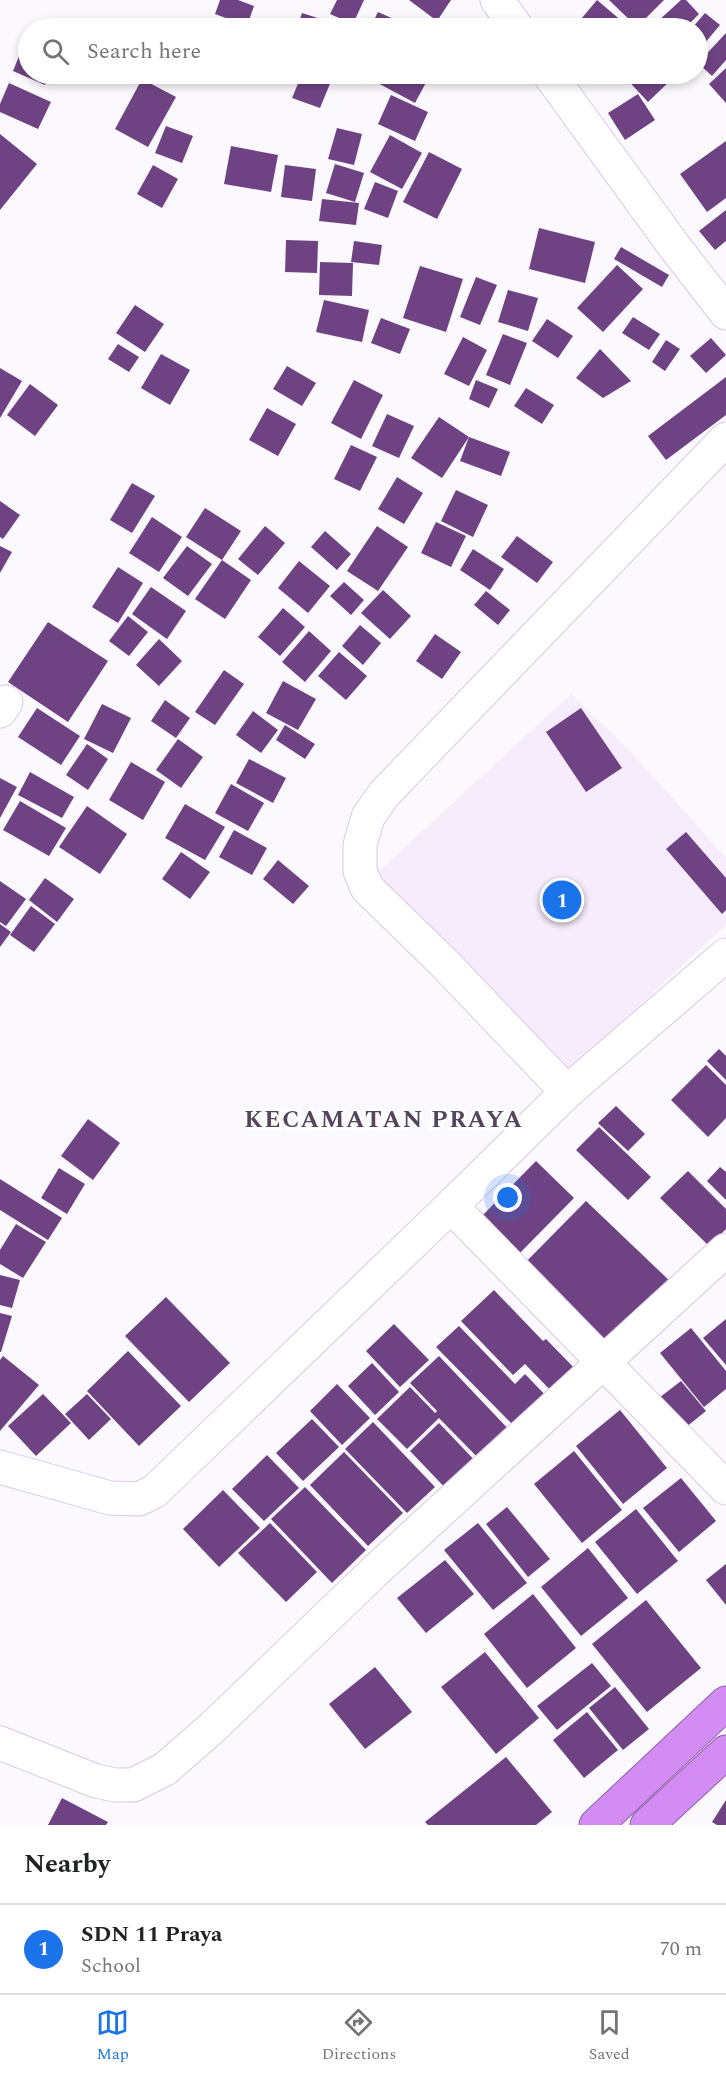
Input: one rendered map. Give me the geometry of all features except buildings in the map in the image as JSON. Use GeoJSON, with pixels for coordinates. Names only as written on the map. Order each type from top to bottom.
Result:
{"type":"FeatureCollection","features":[{"type":"Feature","properties":{"kind":"highway"},"geometry":{"type":"LineString","coordinates":[[596,1825],[726,1703]]}},
{"type":"Feature","properties":{"kind":"highway"},"geometry":{"type":"LineString","coordinates":[[647,1825],[726,1752]]}},
{"type":"Feature","properties":{"kind":"street"},"geometry":{"type":"LineString","coordinates":[[497,0],[510,18]]}},
{"type":"Feature","properties":{"kind":"street"},"geometry":{"type":"LineString","coordinates":[[556,84],[674,246],[726,313]]}},
{"type":"Feature","properties":{"kind":"street"},"geometry":{"type":"LineString","coordinates":[[567,1092],[444,963],[367,888],[360,871],[360,845],[368,817],[384,794],[726,439]]}},
{"type":"Feature","properties":{"kind":"street"},"geometry":{"type":"LineString","coordinates":[[0,1467],[110,1498],[139,1500],[155,1491],[452,1206],[567,1092],[726,955]]}},
{"type":"Feature","properties":{"kind":"street"},"geometry":{"type":"LineString","coordinates":[[452,1206],[726,1488]]}},
{"type":"Feature","properties":{"kind":"street"},"geometry":{"type":"LineString","coordinates":[[0,1743],[96,1781],[115,1785],[133,1785],[165,1769],[213,1727],[374,1572],[726,1250]]}},
{"type":"Feature","properties":{"kind":"shaded area"},"geometry":{"type":"Polygon","coordinates":[[[571,694],[631,752],[726,858],[726,925],[563,1076],[375,875],[571,694]]]}},
{"type":"Feature","properties":{"kind":"place","name":"SDN 11 Praya"},"geometry":{"type":"Point","coordinates":[562,900]}},
{"type":"Feature","properties":{"kind":"district","name":"KECAMATAN PRAYA"},"geometry":{"type":"Point","coordinates":[384,1119]}}]}
